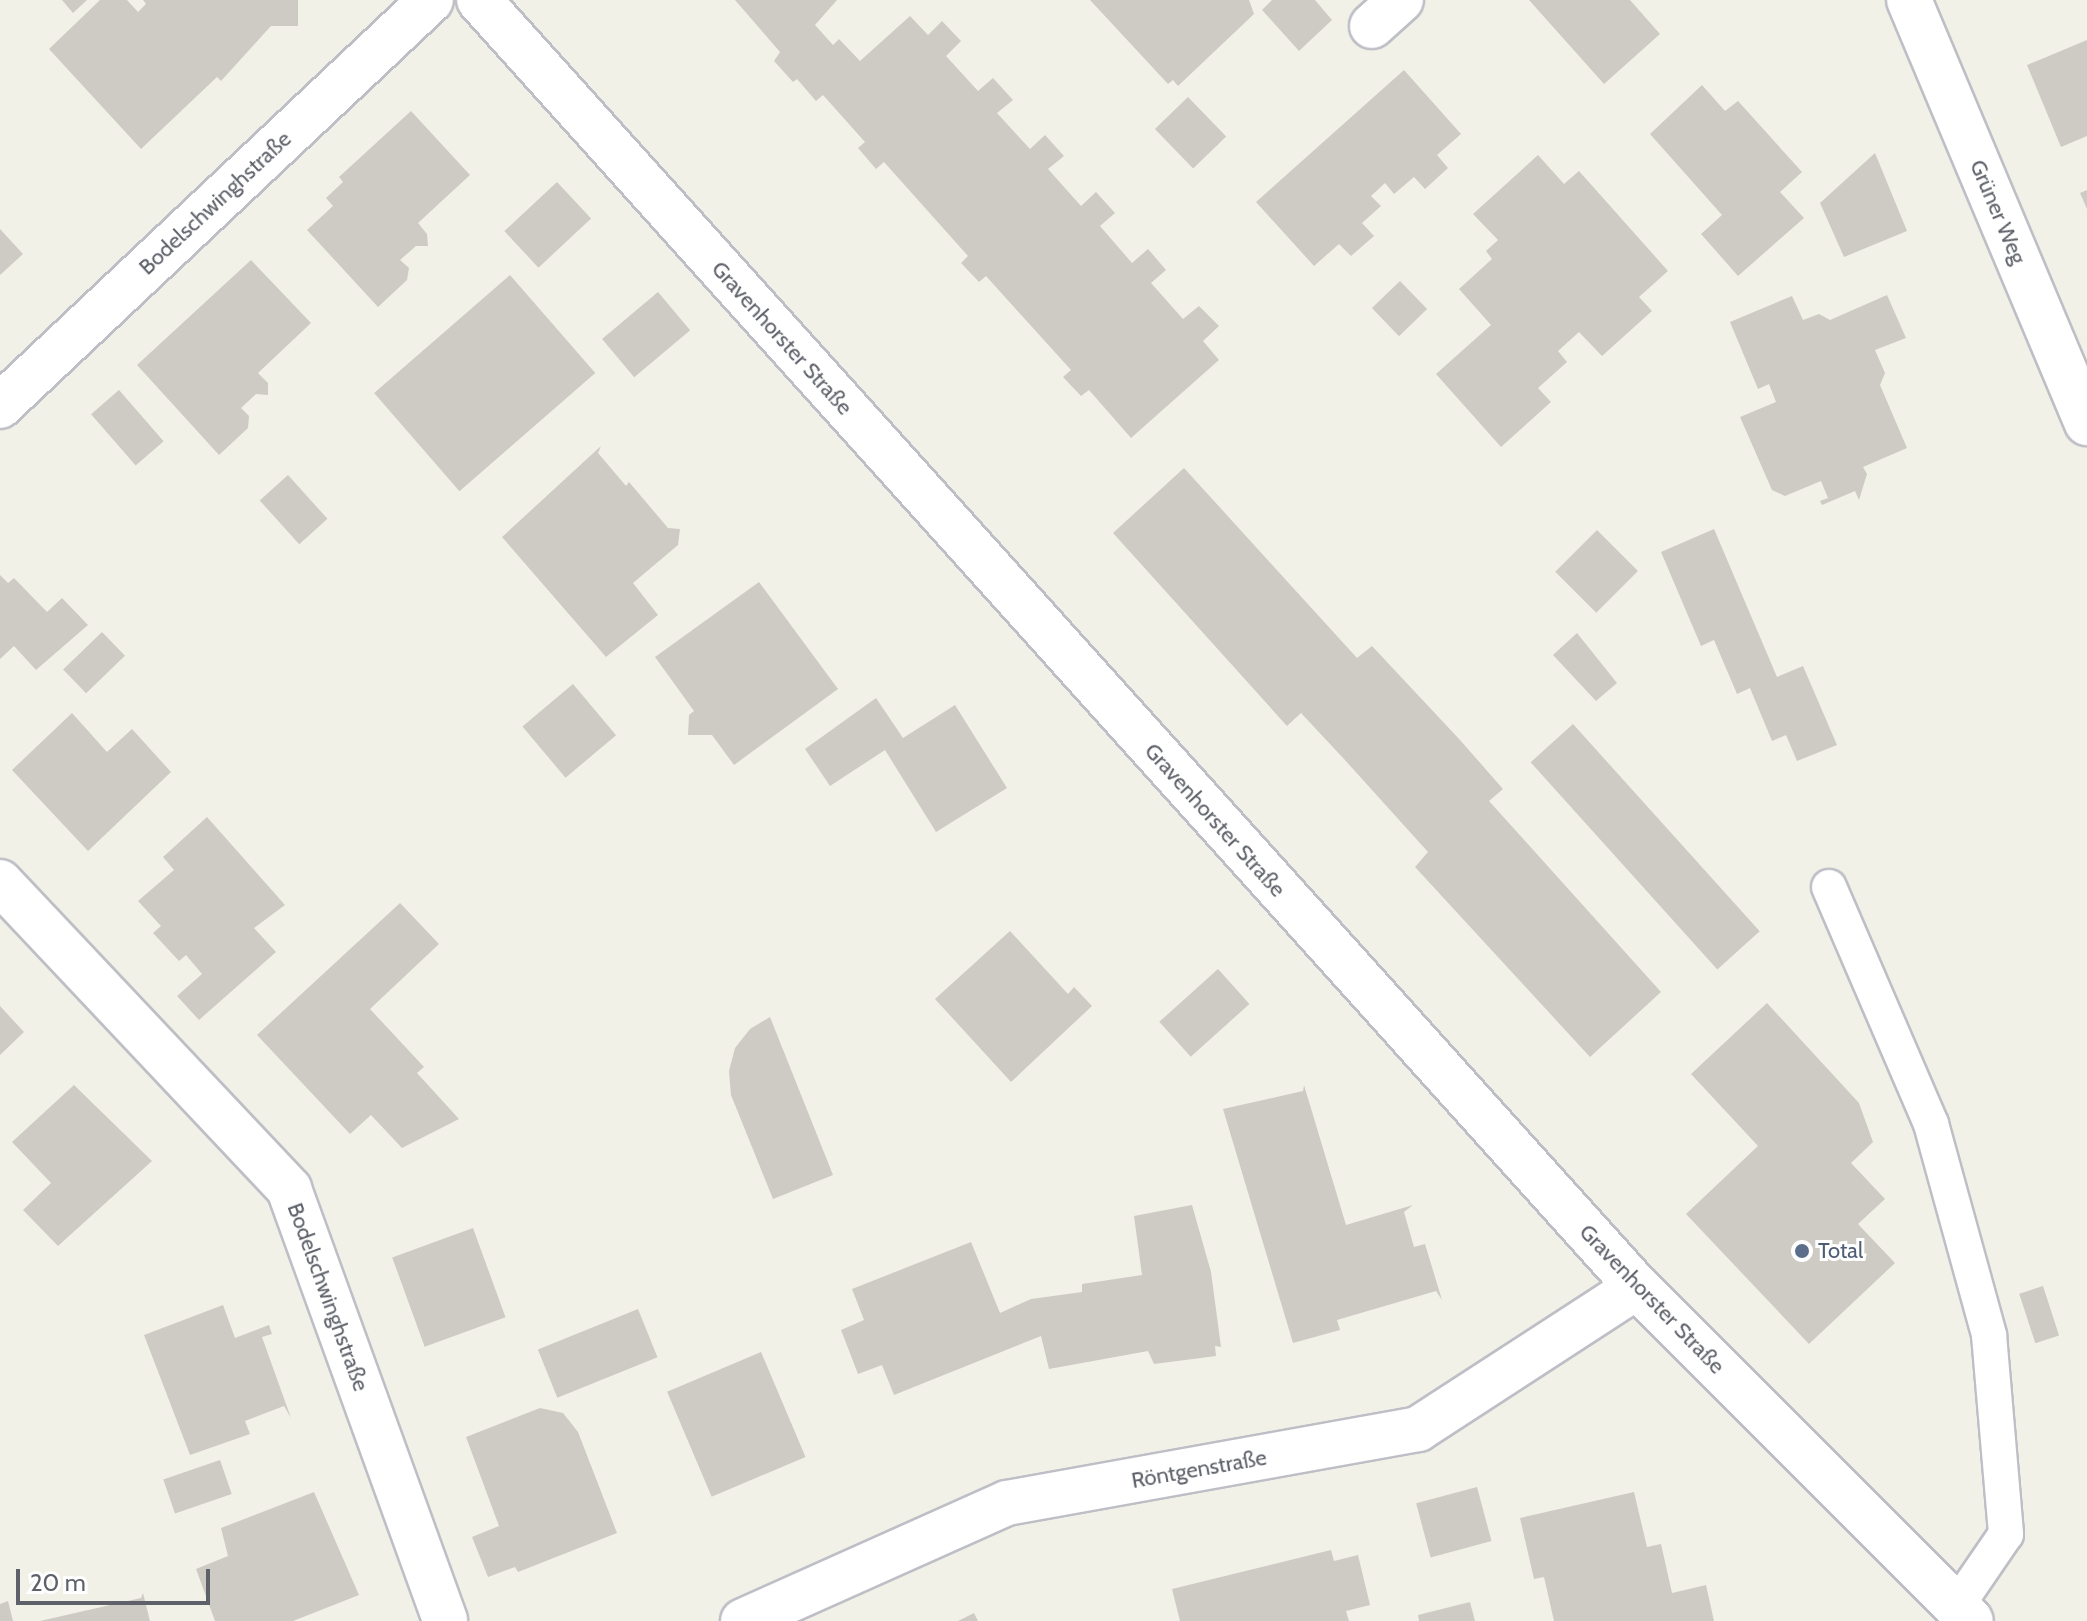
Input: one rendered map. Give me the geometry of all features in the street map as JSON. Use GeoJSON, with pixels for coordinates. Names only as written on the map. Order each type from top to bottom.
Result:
{"type":"FeatureCollection","features":[{"type":"Feature","properties":{"kind":"street","name":"Bodelschwinghstraße"},"geometry":{"type":"LineString","coordinates":[[0,406],[431,0]]}},
{"type":"Feature","properties":{"kind":"street","name":"Gravenhorster Straße"},"geometry":{"type":"LineString","coordinates":[[479,0],[1637,1287],[1963,1614]]}},
{"type":"Feature","properties":{"kind":"street","name":"Grüner Weg"},"geometry":{"type":"LineString","coordinates":[[1909,0],[2087,423]]}},
{"type":"Feature","properties":{"kind":"street","name":"Bodelschwinghstraße"},"geometry":{"type":"LineString","coordinates":[[0,882],[289,1189],[445,1621]]}},
{"type":"Feature","properties":{"kind":"street","name":"Röntgenstraße"},"geometry":{"type":"LineString","coordinates":[[743,1621],[1007,1503],[1418,1429],[1637,1287]]}},
{"type":"Feature","properties":{"kind":"lane"},"geometry":{"type":"LineString","coordinates":[[1829,887],[1931,1124],[1989,1335],[2006,1534],[1963,1614]]}},
{"type":"Feature","properties":{"kind":"building"},"geometry":{"type":"Polygon","coordinates":[[[62,0],[87,0],[73,13],[62,0]]]}},
{"type":"Feature","properties":{"kind":"building"},"geometry":{"type":"Polygon","coordinates":[[[100,0],[127,0],[138,12],[146,4],[143,0],[298,0],[298,26],[271,26],[221,81],[217,77],[141,149],[49,49],[100,0]]]}},
{"type":"Feature","properties":{"kind":"building"},"geometry":{"type":"Polygon","coordinates":[[[735,0],[837,0],[815,25],[833,45],[839,39],[860,61],[910,16],[928,35],[942,21],[961,41],[946,56],[978,91],[993,78],[1013,100],[997,113],[1030,149],[1045,135],[1064,156],[1048,169],[1081,206],[1096,192],[1115,213],[1100,226],[1132,263],[1148,249],[1166,270],[1151,283],[1183,319],[1199,306],[1219,326],[1203,341],[1219,360],[1131,438],[1089,390],[1081,396],[1063,377],[1071,370],[986,276],[979,282],[961,263],[968,256],[884,162],[876,169],[858,148],[865,142],[823,95],[816,101],[797,79],[793,82],[774,61],[780,52],[735,0]]]}},
{"type":"Feature","properties":{"kind":"building"},"geometry":{"type":"Polygon","coordinates":[[[1090,0],[1249,0],[1254,14],[1178,86],[1173,80],[1168,84],[1090,0]]]}},
{"type":"Feature","properties":{"kind":"building"},"geometry":{"type":"Polygon","coordinates":[[[1272,0],[1315,0],[1332,20],[1299,51],[1262,10],[1272,0]]]}},
{"type":"Feature","properties":{"kind":"building"},"geometry":{"type":"Polygon","coordinates":[[[1529,0],[1630,0],[1660,34],[1604,84],[1529,0]]]}},
{"type":"Feature","properties":{"kind":"building"},"geometry":{"type":"Polygon","coordinates":[[[2087,40],[2087,136],[2061,147],[2027,65],[2087,40]]]}},
{"type":"Feature","properties":{"kind":"building"},"geometry":{"type":"Polygon","coordinates":[[[1404,70],[1461,134],[1437,155],[1448,168],[1425,189],[1414,177],[1394,194],[1385,183],[1371,196],[1381,206],[1362,223],[1374,236],[1351,256],[1339,244],[1314,266],[1256,202],[1404,70]]]}},
{"type":"Feature","properties":{"kind":"building"},"geometry":{"type":"Polygon","coordinates":[[[1702,85],[1725,111],[1738,101],[1802,172],[1780,192],[1804,218],[1738,276],[1701,234],[1722,215],[1650,134],[1702,85]]]}},
{"type":"Feature","properties":{"kind":"building"},"geometry":{"type":"Polygon","coordinates":[[[1188,97],[1226,137],[1193,169],[1155,129],[1188,97]]]}},
{"type":"Feature","properties":{"kind":"building"},"geometry":{"type":"Polygon","coordinates":[[[411,111],[470,175],[418,223],[427,234],[428,246],[416,246],[400,260],[409,268],[407,280],[378,307],[307,230],[333,206],[326,198],[343,182],[339,177],[411,111]]]}},
{"type":"Feature","properties":{"kind":"building"},"geometry":{"type":"Polygon","coordinates":[[[1875,153],[1907,231],[1844,257],[1820,203],[1875,153]]]}},
{"type":"Feature","properties":{"kind":"building"},"geometry":{"type":"Polygon","coordinates":[[[1538,155],[1564,184],[1579,171],[1668,271],[1639,297],[1652,311],[1602,356],[1579,332],[1558,351],[1567,362],[1538,388],[1551,402],[1501,447],[1436,374],[1491,325],[1459,289],[1492,259],[1486,251],[1498,240],[1473,214],[1538,155]]]}},
{"type":"Feature","properties":{"kind":"building"},"geometry":{"type":"Polygon","coordinates":[[[557,182],[591,219],[538,268],[504,231],[557,182]]]}},
{"type":"Feature","properties":{"kind":"building"},"geometry":{"type":"Polygon","coordinates":[[[2087,190],[2087,209],[2080,193],[2087,190]]]}},
{"type":"Feature","properties":{"kind":"building"},"geometry":{"type":"Polygon","coordinates":[[[0,229],[23,254],[0,275],[0,229]]]}},
{"type":"Feature","properties":{"kind":"building"},"geometry":{"type":"Polygon","coordinates":[[[251,260],[311,323],[258,373],[268,383],[268,395],[256,394],[241,408],[249,416],[248,428],[219,455],[137,365],[251,260]]]}},
{"type":"Feature","properties":{"kind":"building"},"geometry":{"type":"Polygon","coordinates":[[[510,275],[595,373],[459,491],[374,393],[510,275]]]}},
{"type":"Feature","properties":{"kind":"building"},"geometry":{"type":"Polygon","coordinates":[[[1400,281],[1427,309],[1399,336],[1372,308],[1400,281]]]}},
{"type":"Feature","properties":{"kind":"building"},"geometry":{"type":"Polygon","coordinates":[[[658,292],[690,330],[634,377],[602,339],[658,292]]]}},
{"type":"Feature","properties":{"kind":"building"},"geometry":{"type":"Polygon","coordinates":[[[1887,295],[1906,338],[1875,350],[1885,373],[1880,385],[1907,448],[1863,467],[1867,474],[1859,500],[1855,491],[1822,505],[1820,501],[1828,498],[1821,481],[1785,496],[1772,490],[1740,417],[1776,402],[1769,384],[1758,389],[1730,322],[1792,296],[1803,320],[1819,314],[1830,320],[1887,295]]]}},
{"type":"Feature","properties":{"kind":"building"},"geometry":{"type":"Polygon","coordinates":[[[119,390],[164,441],[136,466],[91,414],[119,390]]]}},
{"type":"Feature","properties":{"kind":"building"},"geometry":{"type":"Polygon","coordinates":[[[601,446],[598,453],[626,486],[629,482],[668,528],[680,529],[678,545],[633,583],[658,615],[606,657],[502,537],[601,446]]]}},
{"type":"Feature","properties":{"kind":"building"},"geometry":{"type":"Polygon","coordinates":[[[1184,468],[1357,658],[1372,646],[1460,740],[1503,789],[1489,801],[1661,992],[1590,1057],[1415,867],[1428,852],[1344,759],[1301,713],[1287,726],[1113,533],[1184,468]]]}},
{"type":"Feature","properties":{"kind":"building"},"geometry":{"type":"Polygon","coordinates":[[[288,475],[327,519],[299,544],[260,500],[288,475]]]}},
{"type":"Feature","properties":{"kind":"building"},"geometry":{"type":"Polygon","coordinates":[[[1714,529],[1777,677],[1803,666],[1837,745],[1797,761],[1786,735],[1772,741],[1750,688],[1737,694],[1714,640],[1701,646],[1661,552],[1714,529]]]}},
{"type":"Feature","properties":{"kind":"building"},"geometry":{"type":"Polygon","coordinates":[[[1597,530],[1638,571],[1596,613],[1555,572],[1597,530]]]}},
{"type":"Feature","properties":{"kind":"building"},"geometry":{"type":"Polygon","coordinates":[[[0,575],[8,583],[14,578],[47,612],[62,598],[88,625],[36,670],[14,646],[0,659],[0,575]]]}},
{"type":"Feature","properties":{"kind":"building"},"geometry":{"type":"Polygon","coordinates":[[[759,582],[838,689],[734,765],[712,735],[688,735],[689,715],[694,711],[655,657],[759,582]]]}},
{"type":"Feature","properties":{"kind":"building"},"geometry":{"type":"Polygon","coordinates":[[[102,632],[125,656],[86,693],[63,670],[102,632]]]}},
{"type":"Feature","properties":{"kind":"building"},"geometry":{"type":"Polygon","coordinates":[[[1577,633],[1617,683],[1596,701],[1553,655],[1577,633]]]}},
{"type":"Feature","properties":{"kind":"building"},"geometry":{"type":"Polygon","coordinates":[[[573,684],[616,735],[566,778],[522,726],[573,684]]]}},
{"type":"Feature","properties":{"kind":"building"},"geometry":{"type":"Polygon","coordinates":[[[876,698],[903,738],[955,705],[1007,788],[936,832],[885,750],[830,786],[805,749],[876,698]]]}},
{"type":"Feature","properties":{"kind":"building"},"geometry":{"type":"Polygon","coordinates":[[[72,713],[107,752],[132,729],[171,772],[88,851],[12,770],[72,713]]]}},
{"type":"Feature","properties":{"kind":"building"},"geometry":{"type":"Polygon","coordinates":[[[1573,724],[1760,931],[1717,969],[1531,762],[1573,724]]]}},
{"type":"Feature","properties":{"kind":"building"},"geometry":{"type":"Polygon","coordinates":[[[207,817],[285,905],[254,928],[276,952],[199,1020],[177,996],[202,974],[186,955],[179,961],[153,933],[161,926],[138,901],[174,870],[163,857],[207,817]]]}},
{"type":"Feature","properties":{"kind":"building"},"geometry":{"type":"Polygon","coordinates":[[[400,903],[439,944],[370,1009],[424,1067],[417,1073],[459,1119],[402,1148],[371,1115],[350,1134],[257,1035],[400,903]]]}},
{"type":"Feature","properties":{"kind":"building"},"geometry":{"type":"Polygon","coordinates":[[[1010,931],[1068,994],[1074,987],[1092,1006],[1011,1082],[935,999],[1010,931]]]}},
{"type":"Feature","properties":{"kind":"building"},"geometry":{"type":"Polygon","coordinates":[[[1218,969],[1249,1004],[1191,1057],[1159,1022],[1218,969]]]}},
{"type":"Feature","properties":{"kind":"building"},"geometry":{"type":"Polygon","coordinates":[[[1767,1003],[1859,1103],[1873,1142],[1851,1163],[1885,1199],[1858,1224],[1895,1263],[1809,1344],[1686,1214],[1758,1146],[1691,1074],[1767,1003]]]}},
{"type":"Feature","properties":{"kind":"building"},"geometry":{"type":"Polygon","coordinates":[[[0,1006],[24,1032],[0,1055],[0,1006]]]}},
{"type":"Feature","properties":{"kind":"building"},"geometry":{"type":"Polygon","coordinates":[[[770,1017],[833,1175],[773,1199],[731,1095],[729,1071],[735,1048],[750,1029],[770,1017]]]}},
{"type":"Feature","properties":{"kind":"building"},"geometry":{"type":"Polygon","coordinates":[[[74,1085],[152,1161],[58,1246],[23,1210],[51,1183],[12,1142],[74,1085]]]}},
{"type":"Feature","properties":{"kind":"building"},"geometry":{"type":"Polygon","coordinates":[[[1304,1085],[1346,1225],[1413,1205],[1404,1212],[1414,1247],[1425,1244],[1442,1300],[1436,1291],[1337,1320],[1340,1330],[1293,1343],[1223,1109],[1303,1091],[1304,1085]]]}},
{"type":"Feature","properties":{"kind":"building"},"geometry":{"type":"Polygon","coordinates":[[[1192,1205],[1211,1272],[1221,1347],[1215,1346],[1216,1356],[1154,1364],[1148,1351],[1049,1369],[1041,1336],[894,1395],[882,1365],[858,1374],[841,1330],[864,1320],[852,1289],[971,1242],[1000,1313],[1031,1299],[1082,1292],[1082,1284],[1142,1275],[1134,1216],[1192,1205]]]}},
{"type":"Feature","properties":{"kind":"building"},"geometry":{"type":"Polygon","coordinates":[[[473,1228],[505,1317],[425,1347],[392,1257],[473,1228]]]}},
{"type":"Feature","properties":{"kind":"building"},"geometry":{"type":"Polygon","coordinates":[[[2043,1286],[2059,1335],[2035,1343],[2019,1294],[2043,1286]]]}},
{"type":"Feature","properties":{"kind":"building"},"geometry":{"type":"Polygon","coordinates":[[[223,1305],[235,1338],[269,1325],[272,1334],[262,1337],[291,1418],[284,1406],[245,1421],[250,1434],[190,1455],[144,1335],[223,1305]]]}},
{"type":"Feature","properties":{"kind":"building"},"geometry":{"type":"Polygon","coordinates":[[[638,1309],[657,1357],[557,1398],[538,1349],[638,1309]]]}},
{"type":"Feature","properties":{"kind":"building"},"geometry":{"type":"Polygon","coordinates":[[[761,1352],[806,1457],[712,1497],[667,1392],[761,1352]]]}},
{"type":"Feature","properties":{"kind":"building"},"geometry":{"type":"Polygon","coordinates":[[[540,1408],[563,1413],[578,1432],[617,1533],[518,1572],[515,1567],[488,1577],[472,1537],[499,1526],[466,1437],[540,1408]]]}},
{"type":"Feature","properties":{"kind":"building"},"geometry":{"type":"Polygon","coordinates":[[[220,1460],[232,1494],[175,1514],[163,1480],[220,1460]]]}},
{"type":"Feature","properties":{"kind":"building"},"geometry":{"type":"Polygon","coordinates":[[[1477,1487],[1491,1541],[1431,1557],[1416,1503],[1477,1487]]]}},
{"type":"Feature","properties":{"kind":"building"},"geometry":{"type":"Polygon","coordinates":[[[314,1492],[359,1595],[293,1621],[215,1621],[196,1569],[228,1556],[221,1528],[314,1492]]]}},
{"type":"Feature","properties":{"kind":"building"},"geometry":{"type":"Polygon","coordinates":[[[1634,1492],[1647,1547],[1661,1544],[1672,1593],[1706,1585],[1714,1621],[1554,1621],[1544,1577],[1534,1579],[1520,1518],[1634,1492]]]}},
{"type":"Feature","properties":{"kind":"building"},"geometry":{"type":"Polygon","coordinates":[[[1331,1550],[1334,1561],[1358,1555],[1370,1605],[1346,1611],[1349,1621],[1180,1621],[1172,1589],[1331,1550]]]}},
{"type":"Feature","properties":{"kind":"building"},"geometry":{"type":"Polygon","coordinates":[[[143,1593],[150,1621],[40,1621],[141,1598],[143,1593]]]}},
{"type":"Feature","properties":{"kind":"building"},"geometry":{"type":"Polygon","coordinates":[[[8,1601],[13,1621],[0,1621],[0,1604],[8,1601]]]}},
{"type":"Feature","properties":{"kind":"building"},"geometry":{"type":"Polygon","coordinates":[[[1470,1602],[1475,1621],[1419,1621],[1418,1615],[1470,1602]]]}},
{"type":"Feature","properties":{"kind":"building"},"geometry":{"type":"Polygon","coordinates":[[[974,1613],[978,1621],[958,1621],[974,1613]]]}},
{"type":"Feature","properties":{"kind":"place","name":"Total"},"geometry":{"type":"Point","coordinates":[1802,1251]}}]}
